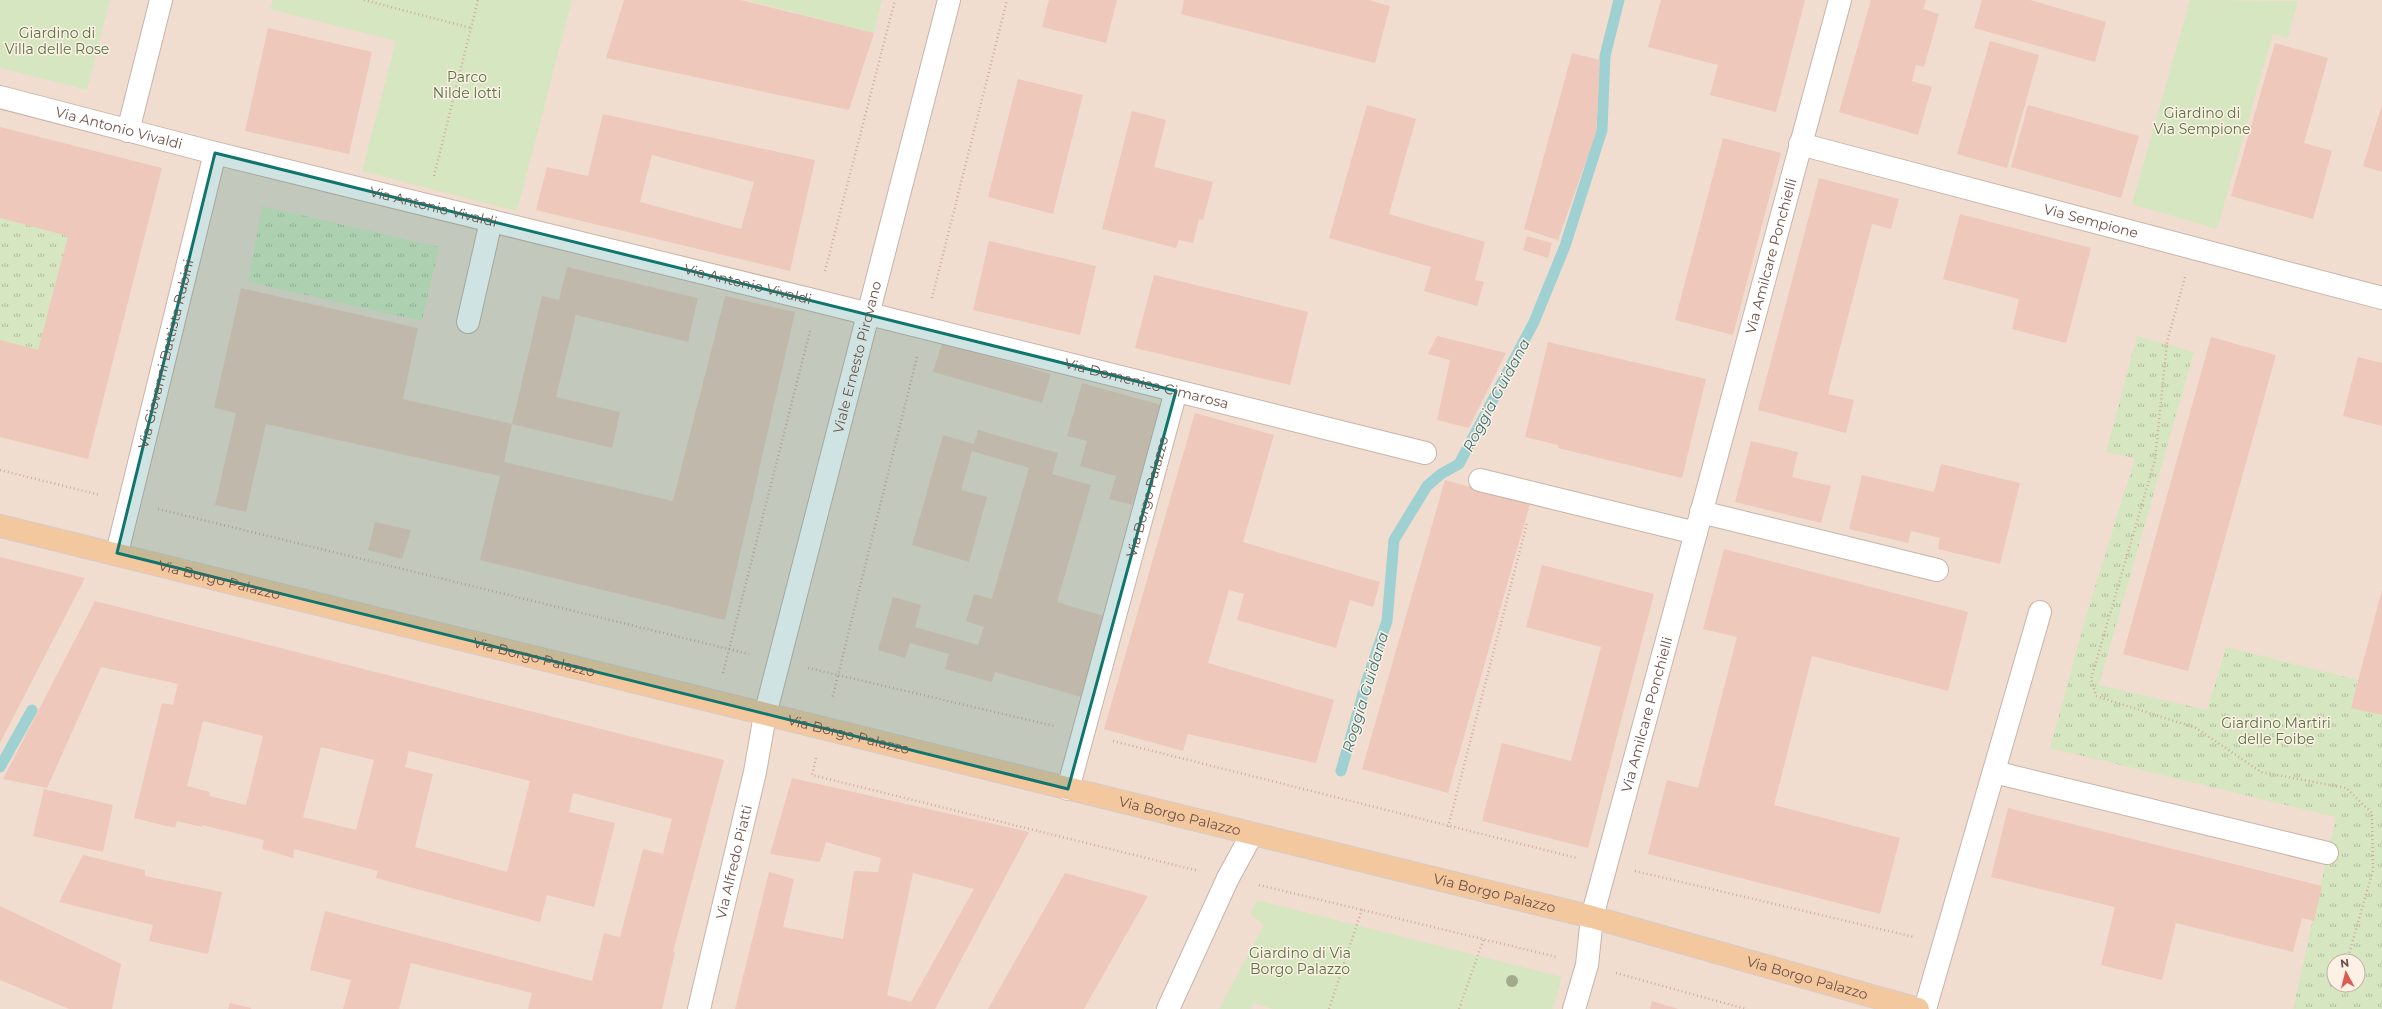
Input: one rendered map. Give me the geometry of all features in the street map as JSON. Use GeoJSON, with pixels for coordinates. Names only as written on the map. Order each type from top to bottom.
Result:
{"type":"FeatureCollection","features":[{"type":"Feature","properties":{"kind":"main road","name":"Via Borgo Palazzo"},"geometry":{"type":"LineString","coordinates":[[0,526],[117,553],[765,715],[1592,917],[1918,1009]]}},
{"type":"Feature","properties":{"kind":"street"},"geometry":{"type":"LineString","coordinates":[[128,131],[161,0]]}},
{"type":"Feature","properties":{"kind":"street","name":"Viale Ernesto Pirovano"},"geometry":{"type":"LineString","coordinates":[[765,715],[949,0]]}},
{"type":"Feature","properties":{"kind":"street","name":"Via Amilcare Ponchielli"},"geometry":{"type":"LineString","coordinates":[[1574,1009],[1587,964],[1592,917],[1840,0]]}},
{"type":"Feature","properties":{"kind":"street","name":"Via Antonio Vivaldi"},"geometry":{"type":"LineString","coordinates":[[0,97],[215,154],[868,314]]}},
{"type":"Feature","properties":{"kind":"street","name":"Via Sempione"},"geometry":{"type":"LineString","coordinates":[[1800,144],[2382,298]]}},
{"type":"Feature","properties":{"kind":"street","name":"Via Giovanni Battista Rubini"},"geometry":{"type":"LineString","coordinates":[[117,553],[215,154]]}},
{"type":"Feature","properties":{"kind":"street"},"geometry":{"type":"LineString","coordinates":[[468,322],[491,221]]}},
{"type":"Feature","properties":{"kind":"street","name":"Via Domenico Cimarosa"},"geometry":{"type":"LineString","coordinates":[[868,314],[1425,453]]}},
{"type":"Feature","properties":{"kind":"street","name":"Via Borgo Palazzo"},"geometry":{"type":"LineString","coordinates":[[1068,789],[1176,390]]}},
{"type":"Feature","properties":{"kind":"street"},"geometry":{"type":"LineString","coordinates":[[1480,480],[1535,494],[1698,523],[1936,570]]}},
{"type":"Feature","properties":{"kind":"street"},"geometry":{"type":"LineString","coordinates":[[1925,1009],[2040,612]]}},
{"type":"Feature","properties":{"kind":"street","name":"Via Alfredo Piatti"},"geometry":{"type":"LineString","coordinates":[[699,1009],[755,772],[765,715]]}},
{"type":"Feature","properties":{"kind":"street"},"geometry":{"type":"LineString","coordinates":[[1994,772],[2327,853]]}},
{"type":"Feature","properties":{"kind":"street"},"geometry":{"type":"LineString","coordinates":[[1168,1009],[1228,878],[1252,834]]}},
{"type":"Feature","properties":{"kind":"path"},"geometry":{"type":"LineString","coordinates":[[364,0],[471,28]]}},
{"type":"Feature","properties":{"kind":"path"},"geometry":{"type":"LineString","coordinates":[[425,205],[478,0]]}},
{"type":"Feature","properties":{"kind":"path"},"geometry":{"type":"LineString","coordinates":[[715,702],[895,0]]}},
{"type":"Feature","properties":{"kind":"path"},"geometry":{"type":"LineString","coordinates":[[2193,248],[2167,342],[2155,460],[2091,679],[2096,696],[2196,728],[2261,772],[2346,788],[2372,812],[2373,870],[2349,953]]}},
{"type":"Feature","properties":{"kind":"path"},"geometry":{"type":"LineString","coordinates":[[0,470],[729,649],[1083,733],[1448,827],[1944,945]]}},
{"type":"Feature","properties":{"kind":"path"},"geometry":{"type":"LineString","coordinates":[[1448,827],[1535,494]]}},
{"type":"Feature","properties":{"kind":"path"},"geometry":{"type":"LineString","coordinates":[[838,675],[812,775],[1228,878],[1484,938],[1587,964],[1746,1009]]}},
{"type":"Feature","properties":{"kind":"path"},"geometry":{"type":"LineString","coordinates":[[1329,1009],[1362,909]]}},
{"type":"Feature","properties":{"kind":"path"},"geometry":{"type":"LineString","coordinates":[[1459,1009],[1484,938]]}},
{"type":"Feature","properties":{"kind":"highlighted area"},"geometry":{"type":"Polygon","coordinates":[[[215,153],[1176,391],[1068,789],[117,553],[215,153]]]}},
{"type":"Feature","properties":{"kind":"shaded area"},"geometry":{"type":"Polygon","coordinates":[[[0,0],[2382,0],[2382,1009],[0,1009],[0,0]]]}},
{"type":"Feature","properties":{"kind":"green space","name":"Giardino di Villa delle Rose"},"geometry":{"type":"Polygon","coordinates":[[[0,0],[110,0],[87,90],[0,68],[0,0]]]}},
{"type":"Feature","properties":{"kind":"green space","name":"Parco Nilde Iotti"},"geometry":{"type":"Polygon","coordinates":[[[273,0],[572,0],[517,211],[362,171],[396,41],[270,9],[273,0]]]}},
{"type":"Feature","properties":{"kind":"green space"},"geometry":{"type":"Polygon","coordinates":[[[747,0],[882,0],[874,33],[747,0]]]}},
{"type":"Feature","properties":{"kind":"green space","name":"Giardino di Via Sempione"},"geometry":{"type":"Polygon","coordinates":[[[2190,0],[2298,1],[2288,38],[2273,34],[2217,229],[2132,204],[2190,0]]]}},
{"type":"Feature","properties":{"kind":"green space"},"geometry":{"type":"Polygon","coordinates":[[[262,206],[439,247],[422,321],[248,282],[262,206]]]}},
{"type":"Feature","properties":{"kind":"green space"},"geometry":{"type":"Polygon","coordinates":[[[0,218],[68,236],[38,350],[0,340],[0,218]]]}},
{"type":"Feature","properties":{"kind":"green space","name":"Giardino Martiri delle Foibe"},"geometry":{"type":"Polygon","coordinates":[[[2137,336],[2194,352],[2099,685],[2207,710],[2226,647],[2358,680],[2351,707],[2382,715],[2382,1009],[2293,1009],[2336,817],[2050,748],[2086,616],[2135,458],[2106,452],[2137,336]]]}},
{"type":"Feature","properties":{"kind":"green space","name":"Giardino di Via Borgo Palazzo"},"geometry":{"type":"Polygon","coordinates":[[[1257,900],[1562,977],[1553,1009],[1273,1009],[1253,1003],[1251,1009],[1219,1009],[1264,925],[1250,914],[1257,900]]]}},
{"type":"Feature","properties":{"kind":"building"},"geometry":{"type":"Polygon","coordinates":[[[624,0],[741,0],[874,33],[849,110],[606,58],[624,0]]]}},
{"type":"Feature","properties":{"kind":"building"},"geometry":{"type":"Polygon","coordinates":[[[1049,0],[1117,0],[1106,43],[1042,27],[1049,0]]]}},
{"type":"Feature","properties":{"kind":"building"},"geometry":{"type":"Polygon","coordinates":[[[1184,0],[1368,0],[1390,6],[1375,63],[1181,14],[1184,0]]]}},
{"type":"Feature","properties":{"kind":"building"},"geometry":{"type":"Polygon","coordinates":[[[1661,0],[1805,0],[1776,112],[1710,95],[1718,65],[1648,47],[1661,0]]]}},
{"type":"Feature","properties":{"kind":"building"},"geometry":{"type":"Polygon","coordinates":[[[1871,0],[1926,0],[1923,9],[1939,14],[1924,67],[1916,65],[1912,81],[1932,87],[1918,135],[1839,112],[1871,0]]]}},
{"type":"Feature","properties":{"kind":"building"},"geometry":{"type":"Polygon","coordinates":[[[1982,0],[2030,0],[2106,22],[2095,62],[1974,28],[1982,0]]]}},
{"type":"Feature","properties":{"kind":"building"},"geometry":{"type":"Polygon","coordinates":[[[268,28],[372,52],[349,154],[245,131],[268,28]]]}},
{"type":"Feature","properties":{"kind":"building"},"geometry":{"type":"Polygon","coordinates":[[[1990,41],[2039,55],[2007,168],[1957,154],[1990,41]]]}},
{"type":"Feature","properties":{"kind":"building"},"geometry":{"type":"Polygon","coordinates":[[[2275,43],[2328,58],[2304,143],[2332,151],[2313,219],[2231,196],[2275,43]]]}},
{"type":"Feature","properties":{"kind":"building"},"geometry":{"type":"Polygon","coordinates":[[[1572,53],[1600,60],[1597,120],[1595,136],[1558,240],[1524,229],[1572,53]]]}},
{"type":"Feature","properties":{"kind":"building"},"geometry":{"type":"Polygon","coordinates":[[[1018,79],[1083,95],[1053,214],[988,197],[1018,79]]]}},
{"type":"Feature","properties":{"kind":"building"},"geometry":{"type":"Polygon","coordinates":[[[1367,105],[1416,119],[1389,214],[1485,242],[1475,280],[1484,282],[1477,306],[1424,291],[1431,267],[1329,238],[1367,105]]]}},
{"type":"Feature","properties":{"kind":"building"},"geometry":{"type":"Polygon","coordinates":[[[2028,105],[2139,136],[2121,198],[2011,167],[2028,105]]]}},
{"type":"Feature","properties":{"kind":"building"},"geometry":{"type":"Polygon","coordinates":[[[2382,105],[2382,172],[2363,166],[2382,105]]]}},
{"type":"Feature","properties":{"kind":"building"},"geometry":{"type":"Polygon","coordinates":[[[1132,111],[1166,120],[1154,167],[1213,182],[1203,220],[1199,219],[1193,243],[1179,240],[1176,248],[1102,229],[1132,111]]]}},
{"type":"Feature","properties":{"kind":"building"},"geometry":{"type":"Polygon","coordinates":[[[603,114],[815,160],[790,271],[536,210],[547,167],[588,176],[603,114]],[[652,155],[640,202],[741,229],[754,182],[652,155]]]}},
{"type":"Feature","properties":{"kind":"building"},"geometry":{"type":"Polygon","coordinates":[[[0,127],[162,168],[88,459],[0,437],[0,340],[38,350],[68,236],[0,218],[0,127]]]}},
{"type":"Feature","properties":{"kind":"building"},"geometry":{"type":"Polygon","coordinates":[[[1723,138],[1781,153],[1733,335],[1675,320],[1723,138]]]}},
{"type":"Feature","properties":{"kind":"building"},"geometry":{"type":"Polygon","coordinates":[[[1819,178],[1899,199],[1891,229],[1872,224],[1828,394],[1854,400],[1846,433],[1758,410],[1819,178]]]}},
{"type":"Feature","properties":{"kind":"building"},"geometry":{"type":"Polygon","coordinates":[[[1960,214],[2091,248],[2066,343],[2012,329],[2019,299],[1943,279],[1960,214]]]}},
{"type":"Feature","properties":{"kind":"building"},"geometry":{"type":"Polygon","coordinates":[[[1527,236],[1552,243],[1548,258],[1523,250],[1527,236]]]}},
{"type":"Feature","properties":{"kind":"building"},"geometry":{"type":"Polygon","coordinates":[[[989,241],[1096,266],[1080,335],[973,310],[989,241]]]}},
{"type":"Feature","properties":{"kind":"building"},"geometry":{"type":"Polygon","coordinates":[[[567,267],[698,298],[688,342],[576,315],[556,397],[620,412],[612,448],[512,424],[542,296],[559,300],[567,267]]]}},
{"type":"Feature","properties":{"kind":"building"},"geometry":{"type":"Polygon","coordinates":[[[1154,275],[1308,312],[1290,385],[1135,348],[1154,275]]]}},
{"type":"Feature","properties":{"kind":"building"},"geometry":{"type":"Polygon","coordinates":[[[241,288],[418,328],[403,399],[512,424],[504,462],[673,501],[725,296],[795,312],[725,620],[480,560],[500,476],[266,424],[246,512],[215,505],[236,413],[214,408],[241,288]]]}},
{"type":"Feature","properties":{"kind":"building"},"geometry":{"type":"Polygon","coordinates":[[[1437,336],[1506,353],[1469,428],[1437,420],[1450,360],[1428,354],[1437,336]]]}},
{"type":"Feature","properties":{"kind":"building"},"geometry":{"type":"Polygon","coordinates":[[[2211,337],[2276,355],[2188,671],[2123,654],[2211,337]]]}},
{"type":"Feature","properties":{"kind":"building"},"geometry":{"type":"Polygon","coordinates":[[[1548,342],[1706,379],[1682,478],[1558,448],[1558,445],[1525,437],[1548,342]]]}},
{"type":"Feature","properties":{"kind":"building"},"geometry":{"type":"Polygon","coordinates":[[[942,343],[1051,374],[1042,403],[933,372],[942,343]]]}},
{"type":"Feature","properties":{"kind":"building"},"geometry":{"type":"Polygon","coordinates":[[[2358,357],[2382,363],[2382,426],[2343,416],[2358,357]]]}},
{"type":"Feature","properties":{"kind":"building"},"geometry":{"type":"Polygon","coordinates":[[[1082,383],[1161,405],[1132,505],[1109,499],[1116,476],[1080,466],[1087,441],[1067,436],[1082,383]]]}},
{"type":"Feature","properties":{"kind":"building"},"geometry":{"type":"Polygon","coordinates":[[[1195,413],[1274,435],[1243,542],[1380,582],[1373,607],[1350,600],[1336,648],[1237,620],[1244,594],[1229,590],[1208,663],[1334,700],[1316,763],[1188,734],[1183,751],[1104,729],[1195,413]]]}},
{"type":"Feature","properties":{"kind":"building"},"geometry":{"type":"Polygon","coordinates":[[[978,430],[1058,453],[1052,474],[1091,485],[1057,602],[1104,616],[1081,697],[995,672],[992,682],[945,669],[949,654],[910,643],[905,658],[878,650],[893,597],[921,605],[915,627],[978,645],[984,627],[966,621],[974,594],[992,599],[1029,468],[972,451],[961,490],[987,497],[969,562],[912,545],[943,435],[974,444],[978,430]]]}},
{"type":"Feature","properties":{"kind":"building"},"geometry":{"type":"Polygon","coordinates":[[[1751,441],[1798,452],[1792,477],[1831,486],[1821,523],[1735,502],[1751,441]]]}},
{"type":"Feature","properties":{"kind":"building"},"geometry":{"type":"Polygon","coordinates":[[[1941,464],[2020,483],[2000,564],[1938,549],[1940,538],[1911,531],[1908,543],[1849,529],[1862,475],[1934,492],[1941,464]]]}},
{"type":"Feature","properties":{"kind":"building"},"geometry":{"type":"Polygon","coordinates":[[[1445,480],[1530,504],[1448,793],[1362,769],[1445,480]]]}},
{"type":"Feature","properties":{"kind":"building"},"geometry":{"type":"Polygon","coordinates":[[[375,522],[411,530],[402,559],[368,550],[375,522]]]}},
{"type":"Feature","properties":{"kind":"building"},"geometry":{"type":"Polygon","coordinates":[[[1724,549],[1968,612],[1948,691],[1812,656],[1774,805],[1900,838],[1880,914],[1648,854],[1667,780],[1698,788],[1737,637],[1703,629],[1724,549]]]}},
{"type":"Feature","properties":{"kind":"building"},"geometry":{"type":"Polygon","coordinates":[[[0,557],[85,578],[0,743],[0,557]]]}},
{"type":"Feature","properties":{"kind":"building"},"geometry":{"type":"Polygon","coordinates":[[[1542,565],[1654,594],[1588,848],[1482,821],[1502,743],[1571,761],[1601,647],[1526,627],[1542,565]]]}},
{"type":"Feature","properties":{"kind":"building"},"geometry":{"type":"Polygon","coordinates":[[[2382,590],[2382,715],[2351,708],[2382,590]]]}},
{"type":"Feature","properties":{"kind":"building"},"geometry":{"type":"Polygon","coordinates":[[[95,601],[724,760],[673,952],[675,952],[662,1009],[528,1009],[532,993],[411,963],[399,1009],[343,1009],[351,980],[310,970],[325,911],[592,981],[604,933],[620,937],[643,849],[663,854],[672,819],[573,793],[569,812],[615,823],[594,907],[547,895],[540,922],[376,878],[378,871],[294,849],[293,858],[262,849],[264,840],[202,825],[202,827],[177,821],[175,828],[134,818],[162,703],[173,705],[178,684],[101,667],[47,788],[3,779],[95,601]],[[203,721],[187,786],[210,792],[209,796],[246,805],[263,736],[203,721]],[[321,747],[303,817],[356,830],[374,760],[321,747]],[[409,751],[405,767],[433,774],[415,847],[507,872],[530,781],[409,751]]]}},
{"type":"Feature","properties":{"kind":"building"},"geometry":{"type":"Polygon","coordinates":[[[792,778],[1029,832],[935,1009],[735,1009],[769,872],[794,879],[783,927],[843,939],[854,871],[878,872],[881,858],[826,842],[820,862],[770,854],[792,778]],[[913,873],[887,995],[911,1002],[974,889],[913,873]]]}},
{"type":"Feature","properties":{"kind":"building"},"geometry":{"type":"Polygon","coordinates":[[[44,789],[113,805],[103,852],[33,836],[44,789]]]}},
{"type":"Feature","properties":{"kind":"building"},"geometry":{"type":"Polygon","coordinates":[[[2008,808],[2322,886],[2314,921],[2302,918],[2293,952],[2176,923],[2162,980],[2101,965],[2115,907],[1991,877],[2008,808]]]}},
{"type":"Feature","properties":{"kind":"building"},"geometry":{"type":"Polygon","coordinates":[[[83,855],[145,870],[145,876],[222,892],[208,954],[149,941],[153,925],[59,902],[83,855]]]}},
{"type":"Feature","properties":{"kind":"building"},"geometry":{"type":"Polygon","coordinates":[[[1065,873],[1148,896],[1084,1009],[988,1009],[1065,873]]]}},
{"type":"Feature","properties":{"kind":"building"},"geometry":{"type":"Polygon","coordinates":[[[0,906],[121,964],[112,1009],[69,1009],[0,980],[0,906]]]}},
{"type":"Feature","properties":{"kind":"building"},"geometry":{"type":"Polygon","coordinates":[[[1652,1001],[1678,1009],[1650,1009],[1652,1001]]]}},
{"type":"Feature","properties":{"kind":"building"},"geometry":{"type":"Polygon","coordinates":[[[230,1003],[251,1008],[251,1009],[228,1009],[230,1003]]]}},
{"type":"Feature","properties":{"kind":"waterway","name":"Roggia Guidana"},"geometry":{"type":"LineString","coordinates":[[1341,771],[1367,680],[1387,621],[1394,540],[1427,486],[1441,474],[1459,464],[1534,322],[1565,246],[1602,130],[1605,56],[1619,0]]}},
{"type":"Feature","properties":{"kind":"waterway","name":"Roggia Guidana"},"geometry":{"type":"LineString","coordinates":[[0,767],[32,710]]}}]}
